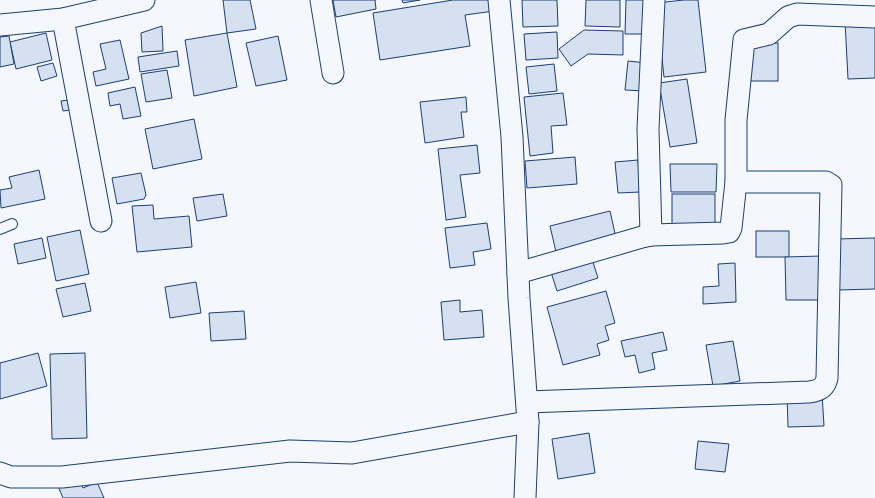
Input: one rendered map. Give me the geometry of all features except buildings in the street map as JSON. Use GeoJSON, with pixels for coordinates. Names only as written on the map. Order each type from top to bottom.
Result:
{"type":"FeatureCollection","features":[{"type":"Feature","properties":{"kind":"street"},"geometry":{"type":"LineString","coordinates":[[0,25],[62,19],[144,0]]}},
{"type":"Feature","properties":{"kind":"street"},"geometry":{"type":"LineString","coordinates":[[321,0],[333,73]]}},
{"type":"Feature","properties":{"kind":"street"},"geometry":{"type":"LineString","coordinates":[[499,0],[512,137],[518,272],[527,412],[525,498]]}},
{"type":"Feature","properties":{"kind":"street"},"geometry":{"type":"LineString","coordinates":[[651,235],[648,129],[654,0]]}},
{"type":"Feature","properties":{"kind":"street"},"geometry":{"type":"LineString","coordinates":[[518,272],[651,235],[729,232],[731,228],[736,182],[736,120],[744,40],[769,34],[788,17],[797,14],[875,17]]}},
{"type":"Feature","properties":{"kind":"street"},"geometry":{"type":"LineString","coordinates":[[62,19],[101,221]]}},
{"type":"Feature","properties":{"kind":"street"},"geometry":{"type":"LineString","coordinates":[[0,473],[11,477],[62,477],[290,450],[352,453],[527,412],[816,391],[825,385],[827,378],[831,185],[829,182],[736,182]]}},
{"type":"Feature","properties":{"kind":"lane"},"geometry":{"type":"LineString","coordinates":[[0,229],[12,224]]}}]}
